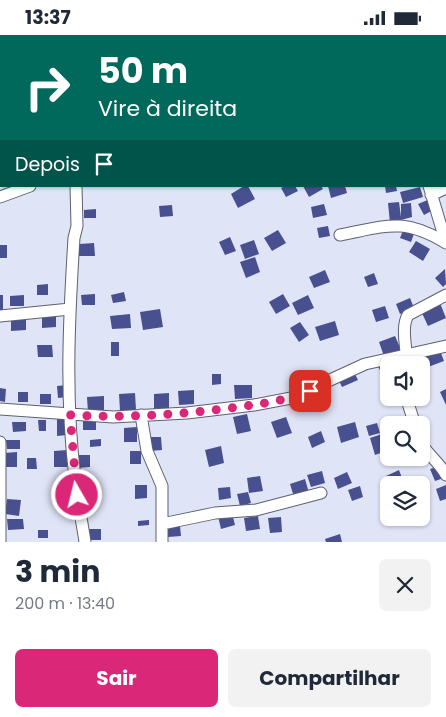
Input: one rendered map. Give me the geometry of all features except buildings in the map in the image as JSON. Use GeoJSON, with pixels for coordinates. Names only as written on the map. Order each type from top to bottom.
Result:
{"type":"FeatureCollection","features":[{"type":"Feature","properties":{"kind":"street"},"geometry":{"type":"LineString","coordinates":[[0,197],[27,187]]}},
{"type":"Feature","properties":{"kind":"street"},"geometry":{"type":"LineString","coordinates":[[76,187],[77,226],[70,309],[70,415],[75,478],[84,542]]}},
{"type":"Feature","properties":{"kind":"street"},"geometry":{"type":"LineString","coordinates":[[340,235],[396,225],[414,227],[429,232],[446,243],[430,190],[446,188]]}},
{"type":"Feature","properties":{"kind":"street"},"geometry":{"type":"LineString","coordinates":[[407,356],[404,331],[408,315],[446,295]]}},
{"type":"Feature","properties":{"kind":"street"},"geometry":{"type":"LineString","coordinates":[[0,316],[70,309]]}},
{"type":"Feature","properties":{"kind":"street"},"geometry":{"type":"LineString","coordinates":[[0,409],[113,417],[187,413],[291,398],[365,364],[407,353],[446,346]]}},
{"type":"Feature","properties":{"kind":"street"},"geometry":{"type":"LineString","coordinates":[[140,415],[147,451],[162,485],[162,542]]}},
{"type":"Feature","properties":{"kind":"street"},"geometry":{"type":"LineString","coordinates":[[0,442],[0,542]]}},
{"type":"Feature","properties":{"kind":"street"},"geometry":{"type":"LineString","coordinates":[[430,456],[441,465],[446,475]]}},
{"type":"Feature","properties":{"kind":"street"},"geometry":{"type":"LineString","coordinates":[[162,524],[216,513],[256,510],[321,493]]}},
{"type":"Feature","properties":{"kind":"route"},"geometry":{"type":"LineString","coordinates":[[77,495],[70,415],[113,417],[187,413],[254,405],[291,398],[310,391]]}}]}
